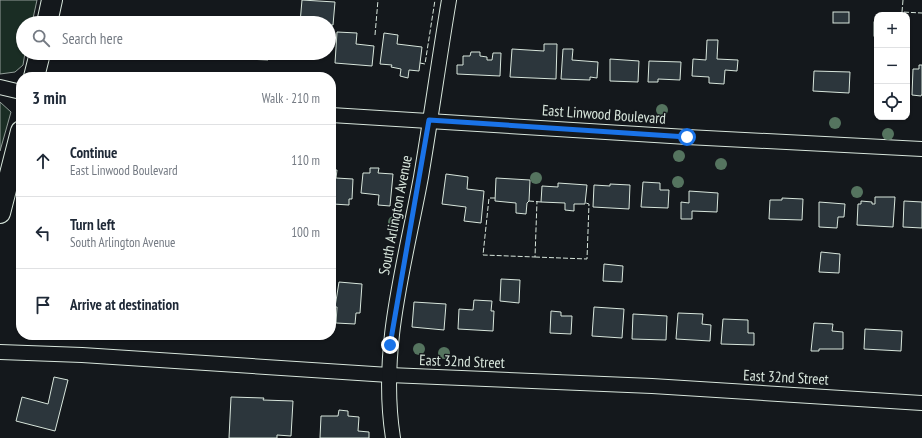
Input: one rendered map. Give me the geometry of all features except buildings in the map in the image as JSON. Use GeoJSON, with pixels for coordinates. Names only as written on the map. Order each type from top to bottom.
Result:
{"type":"FeatureCollection","features":[{"type":"Feature","properties":{"kind":"main road"},"geometry":{"type":"LineString","coordinates":[[49,16],[52,0]]}},
{"type":"Feature","properties":{"kind":"main road"},"geometry":{"type":"LineString","coordinates":[[35,72],[38,60]]}},
{"type":"Feature","properties":{"kind":"main road"},"geometry":{"type":"LineString","coordinates":[[0,213],[16,151]]}},
{"type":"Feature","properties":{"kind":"street","name":"South Arlington Avenue"},"geometry":{"type":"LineString","coordinates":[[393,438],[389,375],[390,345],[398,292],[421,177],[449,0]]}},
{"type":"Feature","properties":{"kind":"street"},"geometry":{"type":"LineString","coordinates":[[0,87],[16,91]]}},
{"type":"Feature","properties":{"kind":"street","name":"East Linwood Boulevard"},"geometry":{"type":"LineString","coordinates":[[336,115],[687,137],[922,149]]}},
{"type":"Feature","properties":{"kind":"street","name":"East 32nd Street"},"geometry":{"type":"LineString","coordinates":[[0,352],[82,355],[389,375],[660,386],[922,403]]}},
{"type":"Feature","properties":{"kind":"green space"},"geometry":{"type":"Polygon","coordinates":[[[0,0],[37,0],[34,16],[16,16],[16,60],[24,60],[23,65],[15,72],[0,74],[0,0]]]}},
{"type":"Feature","properties":{"kind":"green space"},"geometry":{"type":"Polygon","coordinates":[[[0,102],[11,112],[0,151],[0,102]]]}},
{"type":"Feature","properties":{"kind":"fence"},"geometry":{"type":"LineString","coordinates":[[375,35],[378,0]]}},
{"type":"Feature","properties":{"kind":"fence"},"geometry":{"type":"LineString","coordinates":[[420,63],[425,64],[435,0]]}},
{"type":"Feature","properties":{"kind":"fence"},"geometry":{"type":"LineString","coordinates":[[903,0],[902,12],[922,13]]}},
{"type":"Feature","properties":{"kind":"fence"},"geometry":{"type":"LineString","coordinates":[[495,198],[489,198],[483,255],[535,257],[537,201]]}},
{"type":"Feature","properties":{"kind":"fence"},"geometry":{"type":"LineString","coordinates":[[529,201],[541,202]]}},
{"type":"Feature","properties":{"kind":"fence"},"geometry":{"type":"LineString","coordinates":[[535,257],[587,259],[589,204],[586,203]]}},
{"type":"Feature","properties":{"kind":"route"},"geometry":{"type":"LineString","coordinates":[[390,345],[398,292],[421,177],[429,120],[687,137]]}}]}
